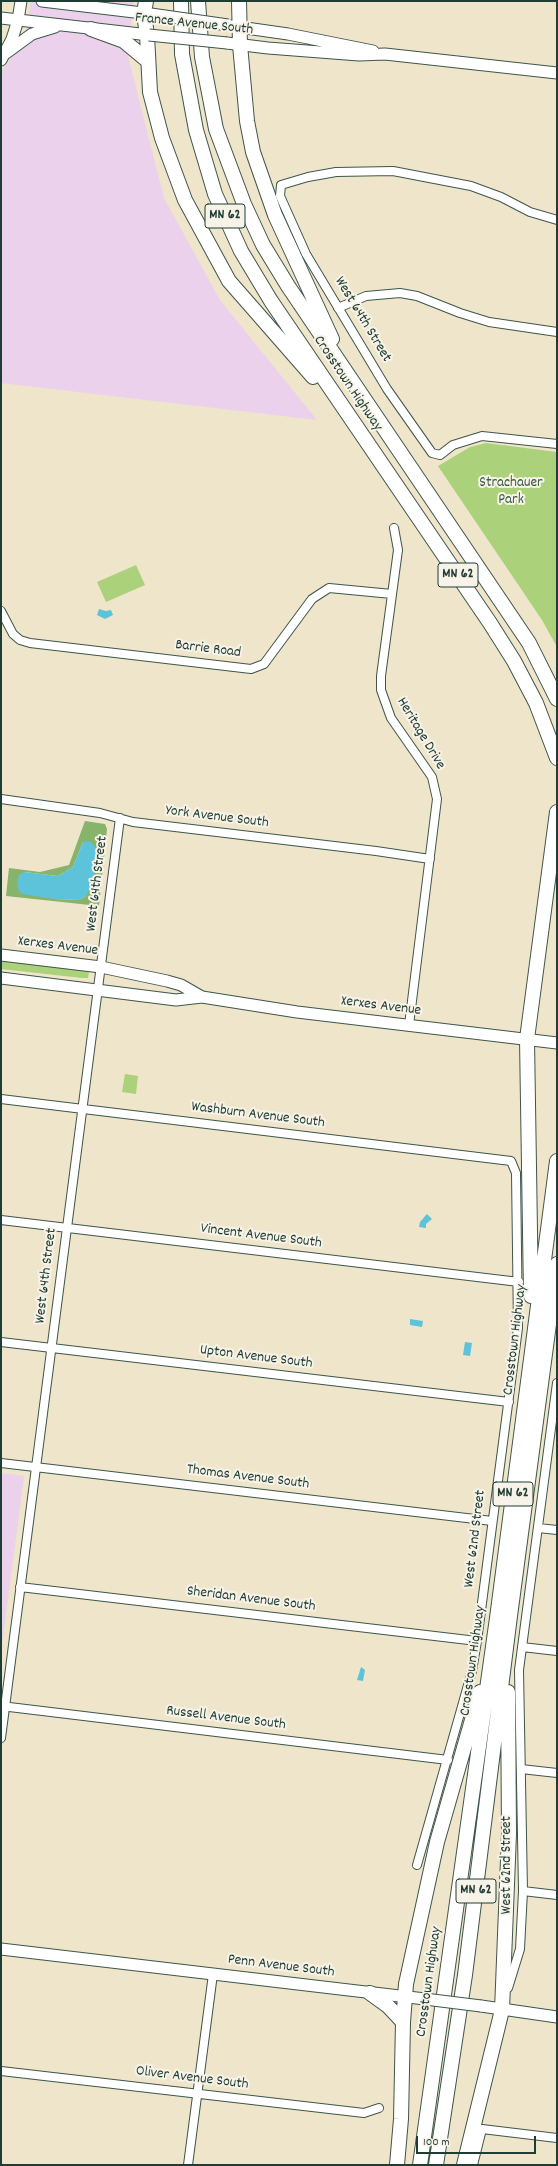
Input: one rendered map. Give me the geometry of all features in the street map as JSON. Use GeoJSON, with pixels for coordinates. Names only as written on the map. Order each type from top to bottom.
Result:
{"type":"FeatureCollection","features":[{"type":"Feature","properties":{"kind":"highway","name":"Crosstown Highway"},"geometry":{"type":"LineString","coordinates":[[181,1],[182,54],[187,90],[200,146],[216,194],[241,251],[258,282],[490,623],[514,661],[536,703],[557,758]]}},
{"type":"Feature","properties":{"kind":"highway","name":"Crosstown Highway"},"geometry":{"type":"LineString","coordinates":[[198,1],[202,56],[210,106],[216,129],[244,204],[275,266],[526,638],[557,699]]}},
{"type":"Feature","properties":{"kind":"highway"},"geometry":{"type":"LineString","coordinates":[[239,1],[234,26],[233,44],[255,160],[275,215],[331,337],[342,365]]}},
{"type":"Feature","properties":{"kind":"highway"},"geometry":{"type":"LineString","coordinates":[[147,10],[150,92],[162,138],[185,200],[198,227],[229,281],[315,379],[340,404]]}},
{"type":"Feature","properties":{"kind":"highway"},"geometry":{"type":"LineString","coordinates":[[91,29],[124,41],[148,61]]}},
{"type":"Feature","properties":{"kind":"highway"},"geometry":{"type":"LineString","coordinates":[[536,1371],[532,1271],[527,1039],[557,812]]}},
{"type":"Feature","properties":{"kind":"highway","name":"Crosstown Highway"},"geometry":{"type":"LineString","coordinates":[[436,2165],[465,1975],[504,1617],[536,1371],[557,1161]]}},
{"type":"Feature","properties":{"kind":"highway","name":"Crosstown Highway"},"geometry":{"type":"LineString","coordinates":[[536,1371],[557,1264]]}},
{"type":"Feature","properties":{"kind":"highway"},"geometry":{"type":"LineString","coordinates":[[536,1371],[557,1312]]}},
{"type":"Feature","properties":{"kind":"highway"},"geometry":{"type":"LineString","coordinates":[[397,2165],[401,2119],[402,2022],[406,1984],[437,1842],[478,1700],[504,1617]]}},
{"type":"Feature","properties":{"kind":"highway"},"geometry":{"type":"LineString","coordinates":[[464,2165],[502,2010],[508,1864],[504,1617]]}},
{"type":"Feature","properties":{"kind":"highway","name":"Crosstown Highway"},"geometry":{"type":"LineString","coordinates":[[420,2165],[504,1617]]}},
{"type":"Feature","properties":{"kind":"highway"},"geometry":{"type":"LineString","coordinates":[[370,1993],[388,2006],[402,2022]]}},
{"type":"Feature","properties":{"kind":"main road"},"geometry":{"type":"LineString","coordinates":[[2,53],[18,20],[20,1]]}},
{"type":"Feature","properties":{"kind":"main road","name":"France Avenue South"},"geometry":{"type":"LineString","coordinates":[[42,1],[147,10],[317,39],[385,54],[557,73]]}},
{"type":"Feature","properties":{"kind":"main road","name":"France Avenue South"},"geometry":{"type":"LineString","coordinates":[[1,18],[233,44],[360,55],[385,54]]}},
{"type":"Feature","properties":{"kind":"main road"},"geometry":{"type":"LineString","coordinates":[[2,53],[32,34],[62,26]]}},
{"type":"Feature","properties":{"kind":"main road","name":"Xerxes Avenue"},"geometry":{"type":"LineString","coordinates":[[1,955],[101,967],[181,985],[202,997]]}},
{"type":"Feature","properties":{"kind":"main road","name":"Xerxes Avenue"},"geometry":{"type":"LineString","coordinates":[[1,978],[176,1000],[202,997],[297,1012],[554,1043]]}},
{"type":"Feature","properties":{"kind":"main road","name":"Penn Avenue South"},"geometry":{"type":"LineString","coordinates":[[1,1949],[425,1999],[557,2017]]}},
{"type":"Feature","properties":{"kind":"street","name":"West 64th Street"},"geometry":{"type":"LineString","coordinates":[[557,220],[530,212],[501,197],[471,186],[393,171],[336,172],[308,177],[281,185],[280,196],[306,254],[387,389],[424,444],[432,453],[440,454],[453,445],[482,436],[557,444]]}},
{"type":"Feature","properties":{"kind":"street"},"geometry":{"type":"LineString","coordinates":[[338,308],[366,296],[400,293],[417,296],[489,322],[557,332]]}},
{"type":"Feature","properties":{"kind":"street","name":"Heritage Drive"},"geometry":{"type":"LineString","coordinates":[[394,528],[398,550],[381,676],[381,690],[384,704],[391,718],[426,767],[435,788],[436,811],[409,1025]]}},
{"type":"Feature","properties":{"kind":"street","name":"Barrie Road"},"geometry":{"type":"LineString","coordinates":[[1,611],[13,634],[20,640],[30,643],[251,669],[264,664],[312,599],[329,588],[392,594]]}},
{"type":"Feature","properties":{"kind":"street","name":"York Avenue South"},"geometry":{"type":"LineString","coordinates":[[1,799],[100,813],[133,822],[376,851],[430,859]]}},
{"type":"Feature","properties":{"kind":"street","name":"West 64th Street"},"geometry":{"type":"LineString","coordinates":[[1,1738],[3,1707],[52,1348],[120,818]]}},
{"type":"Feature","properties":{"kind":"street","name":"Washburn Avenue South"},"geometry":{"type":"LineString","coordinates":[[1,1099],[511,1161]]}},
{"type":"Feature","properties":{"kind":"street","name":"West 62nd Street"},"geometry":{"type":"LineString","coordinates":[[417,1865],[472,1671],[509,1402],[518,1328],[519,1282],[516,1173],[511,1161]]}},
{"type":"Feature","properties":{"kind":"street","name":"Vincent Avenue South"},"geometry":{"type":"LineString","coordinates":[[1,1220],[519,1282]]}},
{"type":"Feature","properties":{"kind":"street","name":"Upton Avenue South"},"geometry":{"type":"LineString","coordinates":[[1,1342],[509,1402]]}},
{"type":"Feature","properties":{"kind":"street","name":"West 62nd Street"},"geometry":{"type":"LineString","coordinates":[[502,2010],[520,1949],[523,1891],[519,1670],[555,1408],[557,1383]]}},
{"type":"Feature","properties":{"kind":"street","name":"Thomas Avenue South"},"geometry":{"type":"LineString","coordinates":[[1,1463],[492,1521]]}},
{"type":"Feature","properties":{"kind":"street"},"geometry":{"type":"LineString","coordinates":[[538,1528],[557,1530]]}},
{"type":"Feature","properties":{"kind":"street","name":"Sheridan Avenue South"},"geometry":{"type":"LineString","coordinates":[[20,1587],[477,1641]]}},
{"type":"Feature","properties":{"kind":"street"},"geometry":{"type":"LineString","coordinates":[[522,1647],[557,1651]]}},
{"type":"Feature","properties":{"kind":"street","name":"Russell Avenue South"},"geometry":{"type":"LineString","coordinates":[[3,1707],[448,1760]]}},
{"type":"Feature","properties":{"kind":"street"},"geometry":{"type":"LineString","coordinates":[[521,1769],[557,1773]]}},
{"type":"Feature","properties":{"kind":"street"},"geometry":{"type":"LineString","coordinates":[[523,1891],[557,1895]]}},
{"type":"Feature","properties":{"kind":"street"},"geometry":{"type":"LineString","coordinates":[[188,2165],[213,1974]]}},
{"type":"Feature","properties":{"kind":"street","name":"Oliver Avenue South"},"geometry":{"type":"LineString","coordinates":[[1,2071],[364,2113],[379,2108]]}},
{"type":"Feature","properties":{"kind":"street"},"geometry":{"type":"LineString","coordinates":[[473,2165],[482,2129],[557,2138]]}},
{"type":"Feature","properties":{"kind":"shaded area"},"geometry":{"type":"Polygon","coordinates":[[[31,1],[134,1],[127,52],[164,198],[220,300],[317,420],[1,383],[1,72],[25,38],[31,1]]]}},
{"type":"Feature","properties":{"kind":"shaded area"},"geometry":{"type":"Polygon","coordinates":[[[1,1473],[24,1476],[1,1653],[1,1473]]]}},
{"type":"Feature","properties":{"kind":"green space","name":"Strachauer Park"},"geometry":{"type":"Polygon","coordinates":[[[486,443],[557,452],[557,647],[542,620],[438,466],[470,447],[486,443]]]}},
{"type":"Feature","properties":{"kind":"green space"},"geometry":{"type":"Polygon","coordinates":[[[136,565],[145,585],[106,602],[97,582],[136,565]]]}},
{"type":"Feature","properties":{"kind":"green space"},"geometry":{"type":"Polygon","coordinates":[[[85,821],[105,824],[107,829],[99,906],[6,896],[9,868],[40,872],[69,865],[85,821]],[[83,842],[73,867],[58,876],[24,872],[55,899],[79,900],[86,896],[83,842]]]}},
{"type":"Feature","properties":{"kind":"green space"},"geometry":{"type":"Polygon","coordinates":[[[1,960],[89,972],[88,978],[1,969],[1,960]]]}},
{"type":"Feature","properties":{"kind":"green space"},"geometry":{"type":"Polygon","coordinates":[[[125,1074],[138,1076],[136,1094],[122,1092],[125,1074]]]}},
{"type":"Feature","properties":{"kind":"water"},"geometry":{"type":"Polygon","coordinates":[[[99,609],[106,611],[111,610],[113,615],[105,619],[97,615],[99,609]]]}},
{"type":"Feature","properties":{"kind":"water"},"geometry":{"type":"Polygon","coordinates":[[[90,841],[95,847],[97,862],[92,884],[86,896],[79,900],[55,899],[22,894],[19,891],[17,885],[19,875],[24,872],[58,876],[73,867],[83,842],[90,841]]]}},
{"type":"Feature","properties":{"kind":"water"},"geometry":{"type":"Polygon","coordinates":[[[427,1214],[432,1219],[426,1224],[426,1228],[419,1227],[420,1222],[427,1214]]]}},
{"type":"Feature","properties":{"kind":"water"},"geometry":{"type":"Polygon","coordinates":[[[410,1319],[423,1321],[422,1327],[410,1325],[410,1319]]]}},
{"type":"Feature","properties":{"kind":"water"},"geometry":{"type":"Polygon","coordinates":[[[465,1342],[472,1343],[470,1356],[463,1355],[465,1342]]]}},
{"type":"Feature","properties":{"kind":"water"},"geometry":{"type":"Polygon","coordinates":[[[361,1667],[365,1670],[363,1681],[357,1680],[361,1667]]]}}]}
